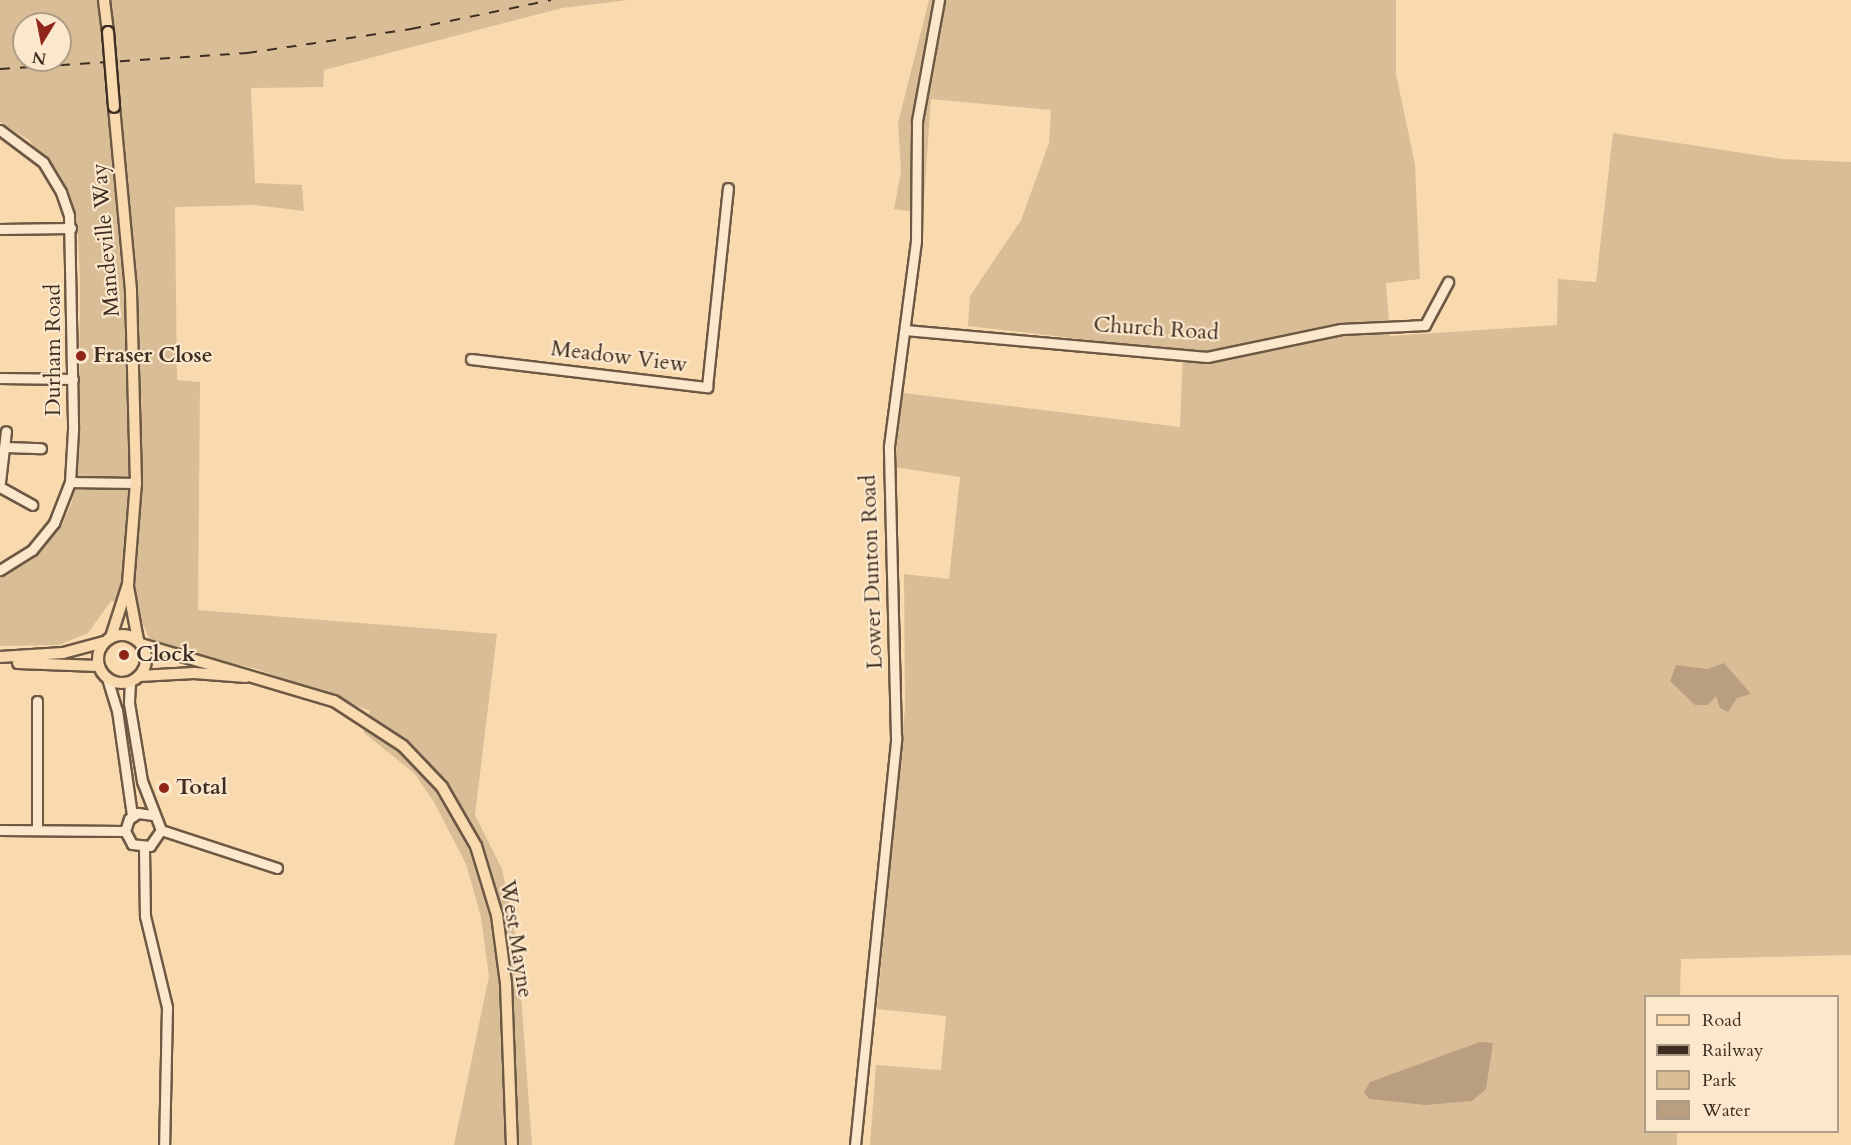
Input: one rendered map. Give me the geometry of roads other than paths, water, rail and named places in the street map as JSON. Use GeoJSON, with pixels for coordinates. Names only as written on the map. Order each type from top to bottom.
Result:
{"type":"FeatureCollection","features":[{"type":"Feature","properties":{"kind":"main road","name":"Mandeville Way"},"geometry":{"type":"LineString","coordinates":[[104,0],[131,290],[136,483],[128,584],[139,642]]}},
{"type":"Feature","properties":{"kind":"main road","name":"Mandeville Way"},"geometry":{"type":"LineString","coordinates":[[107,640],[128,584]]}},
{"type":"Feature","properties":{"kind":"main road"},"geometry":{"type":"LineString","coordinates":[[125,635],[139,642],[146,657],[135,679],[107,678],[98,666],[0,658],[63,652],[125,635]]}},
{"type":"Feature","properties":{"kind":"main road"},"geometry":{"type":"LineString","coordinates":[[98,666],[107,640]]}},
{"type":"Feature","properties":{"kind":"main road","name":"West Mayne"},"geometry":{"type":"LineString","coordinates":[[139,642],[334,701],[377,726],[423,765],[466,825],[491,887],[503,950],[512,1145]]}},
{"type":"Feature","properties":{"kind":"main road","name":"West Mayne"},"geometry":{"type":"LineString","coordinates":[[135,679],[194,673],[261,678]]}},
{"type":"Feature","properties":{"kind":"street","name":"Lower Dunton Road"},"geometry":{"type":"LineString","coordinates":[[855,1145],[896,738],[889,446],[918,221],[917,121],[939,0]]}},
{"type":"Feature","properties":{"kind":"street","name":"Durham Road"},"geometry":{"type":"LineString","coordinates":[[0,130],[42,162],[61,192],[71,228],[73,379],[69,482],[47,533],[32,550],[0,570]]}},
{"type":"Feature","properties":{"kind":"street","name":"Meadow View"},"geometry":{"type":"LineString","coordinates":[[471,359],[707,387],[728,188]]}},
{"type":"Feature","properties":{"kind":"street"},"geometry":{"type":"LineString","coordinates":[[0,229],[71,228]]}},
{"type":"Feature","properties":{"kind":"street","name":"Church Road"},"geometry":{"type":"LineString","coordinates":[[905,330],[1207,357],[1341,329],[1425,325],[1448,282]]}},
{"type":"Feature","properties":{"kind":"street"},"geometry":{"type":"LineString","coordinates":[[0,378],[73,379]]}},
{"type":"Feature","properties":{"kind":"street"},"geometry":{"type":"LineString","coordinates":[[0,482],[6,447],[6,431]]}},
{"type":"Feature","properties":{"kind":"street"},"geometry":{"type":"LineString","coordinates":[[6,447],[42,448]]}},
{"type":"Feature","properties":{"kind":"street"},"geometry":{"type":"LineString","coordinates":[[69,482],[136,483]]}},
{"type":"Feature","properties":{"kind":"street"},"geometry":{"type":"LineString","coordinates":[[0,487],[32,505]]}},
{"type":"Feature","properties":{"kind":"street"},"geometry":{"type":"LineString","coordinates":[[107,678],[117,710],[132,816],[125,831]]}},
{"type":"Feature","properties":{"kind":"street"},"geometry":{"type":"LineString","coordinates":[[135,679],[129,703],[142,781],[153,815],[161,830],[277,868]]}},
{"type":"Feature","properties":{"kind":"street"},"geometry":{"type":"LineString","coordinates":[[37,701],[37,830]]}},
{"type":"Feature","properties":{"kind":"street"},"geometry":{"type":"LineString","coordinates":[[132,816],[153,815]]}},
{"type":"Feature","properties":{"kind":"street"},"geometry":{"type":"LineString","coordinates":[[0,830],[125,831]]}},
{"type":"Feature","properties":{"kind":"street"},"geometry":{"type":"LineString","coordinates":[[125,831],[132,844],[144,848],[158,840],[161,830]]}},
{"type":"Feature","properties":{"kind":"street"},"geometry":{"type":"LineString","coordinates":[[144,848],[145,916],[167,1006],[164,1145]]}},
{"type":"Feature","properties":{"kind":"water"},"geometry":{"type":"Polygon","coordinates":[[[1724,663],[1751,694],[1737,698],[1728,712],[1720,708],[1716,696],[1708,705],[1695,705],[1670,681],[1676,665],[1707,669],[1724,663]]]}},
{"type":"Feature","properties":{"kind":"water"},"geometry":{"type":"Polygon","coordinates":[[[1480,1042],[1493,1043],[1486,1089],[1472,1101],[1425,1105],[1369,1099],[1364,1092],[1370,1082],[1480,1042]]]}},
{"type":"Feature","properties":{"kind":"railway"},"geometry":{"type":"LineString","coordinates":[[0,69],[247,53],[411,29],[551,0]]}},
{"type":"Feature","properties":{"kind":"place","name":"Fraser Close"},"geometry":{"type":"Point","coordinates":[81,356]}},
{"type":"Feature","properties":{"kind":"place","name":"Clock"},"geometry":{"type":"Point","coordinates":[124,655]}},
{"type":"Feature","properties":{"kind":"place","name":"Total"},"geometry":{"type":"Point","coordinates":[164,788]}}]}
